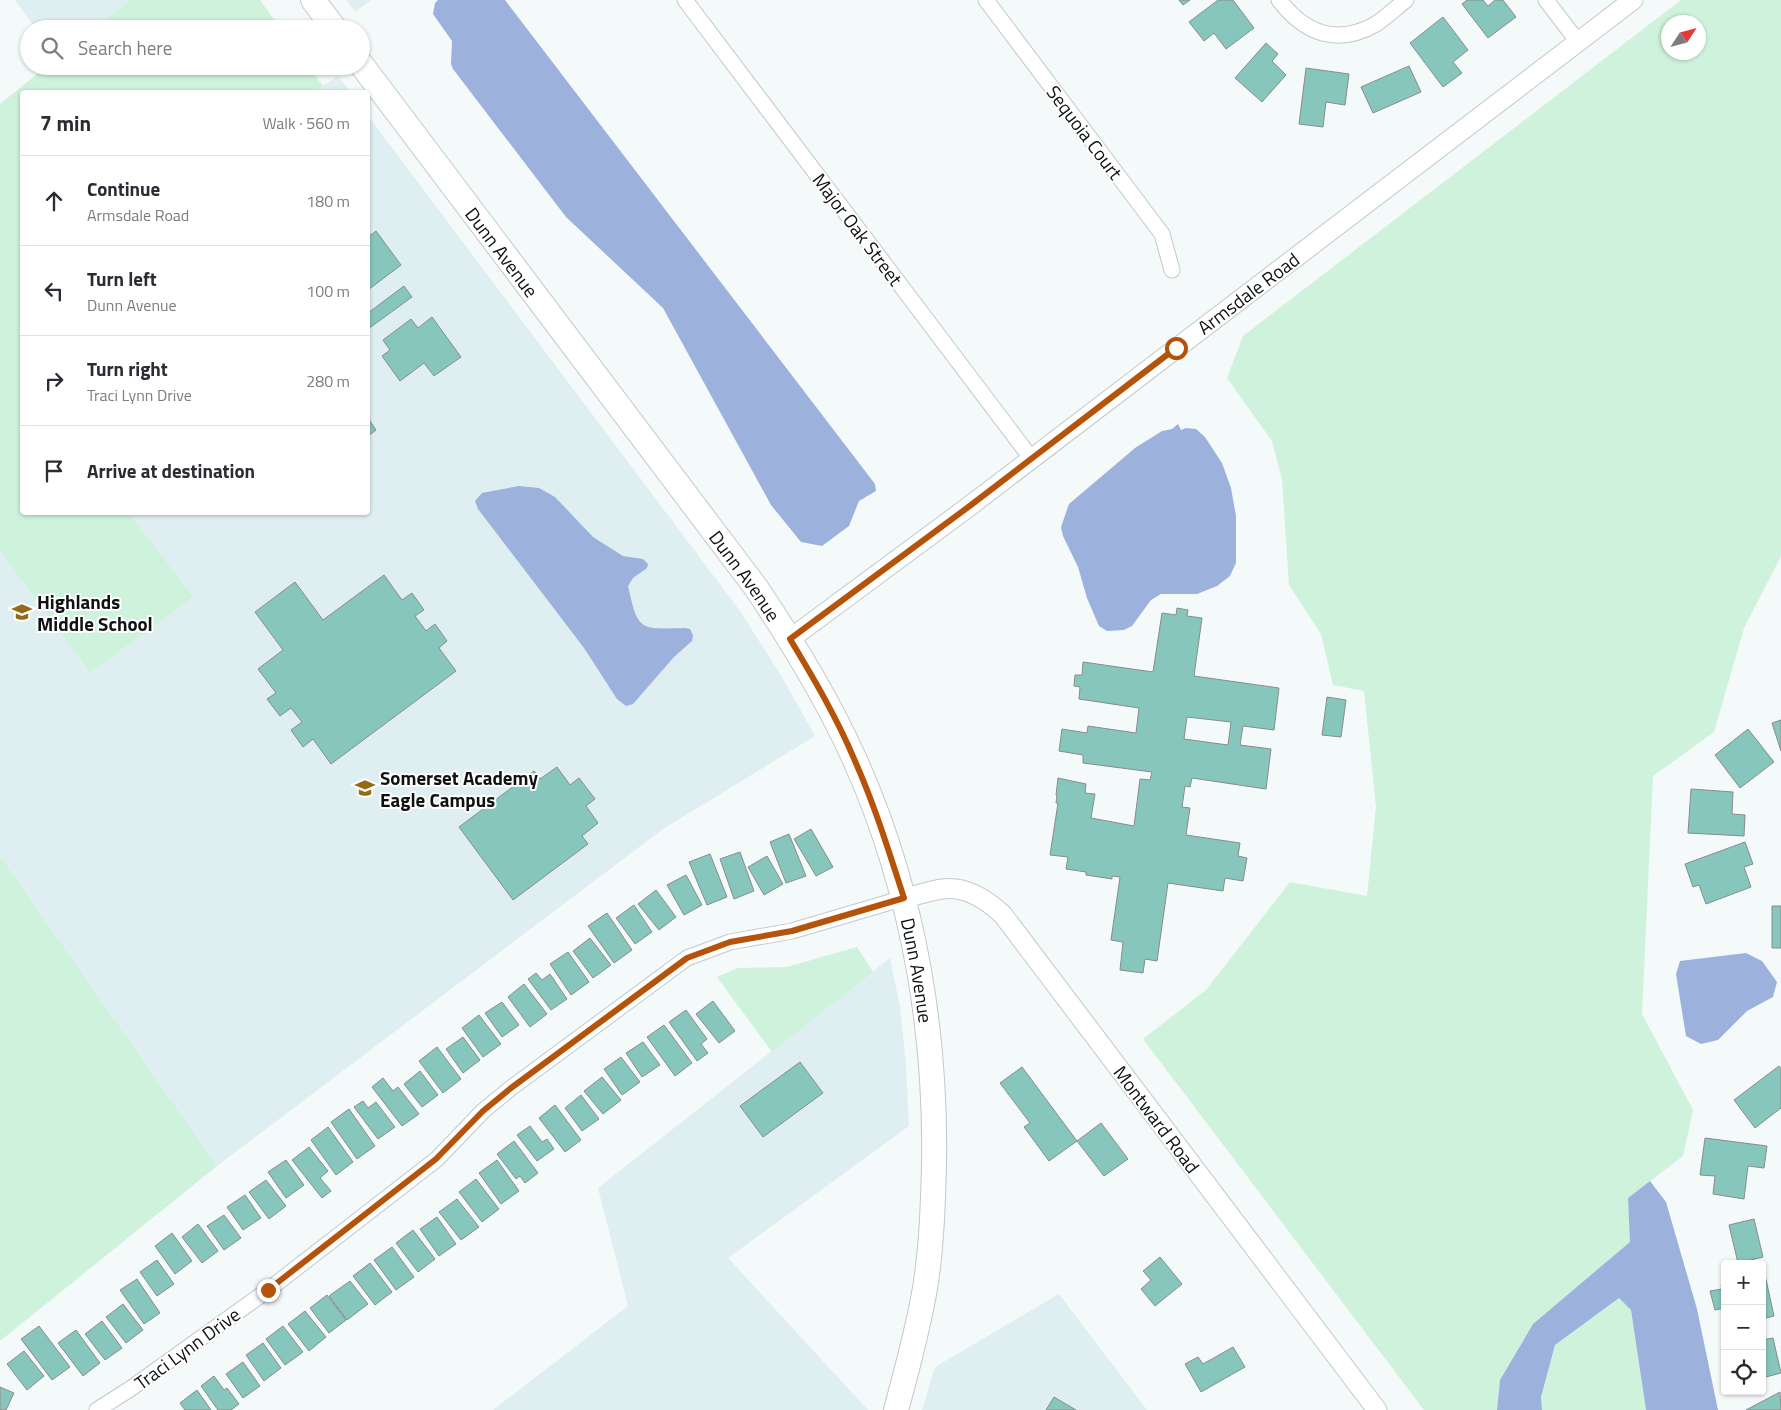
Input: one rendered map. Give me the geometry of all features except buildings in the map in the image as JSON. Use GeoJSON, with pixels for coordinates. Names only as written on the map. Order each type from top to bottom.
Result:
{"type":"FeatureCollection","features":[{"type":"Feature","properties":{"kind":"main road"},"geometry":{"type":"LineString","coordinates":[[316,1],[329,20]]}},
{"type":"Feature","properties":{"kind":"main road","name":"Dunn Avenue"},"geometry":{"type":"LineString","coordinates":[[369,75],[757,589],[790,639],[824,697],[853,756],[880,822],[904,898],[917,955],[929,1034],[934,1097],[935,1162],[926,1287],[896,1410]]}},
{"type":"Feature","properties":{"kind":"street","name":"Major Oak Street"},"geometry":{"type":"LineString","coordinates":[[686,0],[1032,458]]}},
{"type":"Feature","properties":{"kind":"street","name":"Sequoia Court"},"geometry":{"type":"LineString","coordinates":[[986,0],[1162,234],[1172,270]]}},
{"type":"Feature","properties":{"kind":"street"},"geometry":{"type":"LineString","coordinates":[[1279,0],[1288,11],[1306,26],[1325,35],[1350,34],[1376,24],[1406,0]]}},
{"type":"Feature","properties":{"kind":"street"},"geometry":{"type":"LineString","coordinates":[[1546,0],[1578,42]]}},
{"type":"Feature","properties":{"kind":"street","name":"Armsdale Road"},"geometry":{"type":"LineString","coordinates":[[790,639],[1032,458],[1633,0]]}},
{"type":"Feature","properties":{"kind":"street","name":"Montward Road"},"geometry":{"type":"LineString","coordinates":[[904,898],[943,889],[962,890],[991,903],[1003,915],[1377,1410]]}},
{"type":"Feature","properties":{"kind":"street","name":"Traci Lynn Drive"},"geometry":{"type":"LineString","coordinates":[[97,1410],[130,1389],[268,1290],[436,1159],[483,1111],[511,1088],[687,958],[730,942],[792,931],[904,898]]}},
{"type":"Feature","properties":{"kind":"shaded area"},"geometry":{"type":"Polygon","coordinates":[[[15,0],[130,0],[105,20],[29,20],[15,0]]]}},
{"type":"Feature","properties":{"kind":"shaded area"},"geometry":{"type":"Polygon","coordinates":[[[346,0],[371,0],[355,12],[346,0]]]}},
{"type":"Feature","properties":{"kind":"shaded area"},"geometry":{"type":"Polygon","coordinates":[[[338,76],[348,90],[317,90],[338,76]]]}},
{"type":"Feature","properties":{"kind":"shaded area","name":"Somerset Academy Eagle Campus"},"geometry":{"type":"Polygon","coordinates":[[[370,119],[740,611],[782,677],[815,736],[663,829],[217,1166],[0,856],[0,551],[90,673],[194,597],[131,515],[370,515],[370,119]]]}},
{"type":"Feature","properties":{"kind":"shaded area"},"geometry":{"type":"Polygon","coordinates":[[[890,958],[900,1007],[906,1065],[909,1126],[728,1258],[868,1410],[493,1410],[628,1306],[598,1188],[890,958]]]}},
{"type":"Feature","properties":{"kind":"shaded area"},"geometry":{"type":"Polygon","coordinates":[[[1059,1294],[1147,1410],[922,1410],[935,1367],[1059,1294]]]}},
{"type":"Feature","properties":{"kind":"green space"},"geometry":{"type":"Polygon","coordinates":[[[130,0],[260,0],[274,20],[105,20],[130,0]]]}},
{"type":"Feature","properties":{"kind":"green space"},"geometry":{"type":"Polygon","coordinates":[[[1681,0],[1781,0],[1781,556],[1744,628],[1714,732],[1653,776],[1642,1014],[1693,1110],[1683,1156],[1628,1198],[1631,1242],[1533,1324],[1500,1380],[1497,1410],[1424,1410],[1143,1039],[1206,990],[1290,882],[1367,896],[1376,807],[1364,691],[1333,685],[1321,634],[1289,585],[1282,479],[1272,441],[1227,378],[1243,336],[1661,15],[1661,60],[1706,60],[1706,15],[1661,15],[1681,0]]]}},
{"type":"Feature","properties":{"kind":"green space"},"geometry":{"type":"Polygon","coordinates":[[[36,75],[315,75],[323,86],[317,90],[20,90],[20,515],[131,515],[194,597],[90,673],[0,551],[0,104],[36,75]]]}},
{"type":"Feature","properties":{"kind":"green space"},"geometry":{"type":"Polygon","coordinates":[[[0,856],[217,1166],[0,1341],[0,856]]]}},
{"type":"Feature","properties":{"kind":"green space"},"geometry":{"type":"Polygon","coordinates":[[[857,947],[873,972],[772,1052],[717,977],[738,968],[787,967],[857,947]]]}},
{"type":"Feature","properties":{"kind":"green space"},"geometry":{"type":"Polygon","coordinates":[[[1619,1298],[1631,1310],[1646,1410],[1542,1410],[1541,1397],[1555,1345],[1619,1298]]]}},
{"type":"Feature","properties":{"kind":"water"},"geometry":{"type":"Polygon","coordinates":[[[438,0],[505,0],[875,484],[876,491],[859,501],[849,526],[822,546],[801,542],[771,505],[663,308],[566,217],[453,69],[451,64],[452,41],[433,14],[435,3],[438,0]]]}},
{"type":"Feature","properties":{"kind":"water"},"geometry":{"type":"Polygon","coordinates":[[[1178,424],[1181,430],[1186,428],[1196,429],[1205,437],[1222,463],[1231,488],[1236,516],[1236,563],[1230,576],[1217,586],[1197,594],[1161,594],[1151,600],[1132,626],[1124,630],[1107,631],[1099,626],[1087,598],[1078,567],[1063,536],[1061,527],[1069,504],[1135,448],[1162,431],[1172,429],[1178,424]]]}},
{"type":"Feature","properties":{"kind":"water"},"geometry":{"type":"Polygon","coordinates":[[[519,486],[539,488],[555,497],[593,537],[623,556],[643,559],[648,564],[647,568],[633,578],[628,586],[635,612],[643,625],[659,628],[690,629],[693,635],[692,641],[674,657],[633,704],[626,706],[617,699],[584,648],[478,509],[475,501],[482,493],[519,486]]]}},
{"type":"Feature","properties":{"kind":"water"},"geometry":{"type":"Polygon","coordinates":[[[1746,953],[1762,961],[1777,982],[1773,997],[1747,1011],[1718,1040],[1701,1044],[1686,1036],[1676,974],[1680,961],[1746,953]]]}},
{"type":"Feature","properties":{"kind":"water"},"geometry":{"type":"Polygon","coordinates":[[[1650,1181],[1666,1202],[1697,1309],[1718,1410],[1646,1410],[1631,1310],[1619,1298],[1555,1345],[1541,1397],[1542,1410],[1497,1410],[1500,1380],[1533,1324],[1630,1242],[1628,1198],[1650,1181]]]}},
{"type":"Feature","properties":{"kind":"place","name":"Highlands Middle School"},"geometry":{"type":"Point","coordinates":[22,612]}},
{"type":"Feature","properties":{"kind":"place","name":"Somerset Academy Eagle Campus"},"geometry":{"type":"Point","coordinates":[365,788]}},
{"type":"Feature","properties":{"kind":"route"},"geometry":{"type":"LineString","coordinates":[[268,1290],[436,1159],[483,1111],[511,1088],[687,958],[730,942],[792,931],[904,898],[880,822],[855,761],[824,697],[790,639],[971,505],[1176,348]]}}]}
